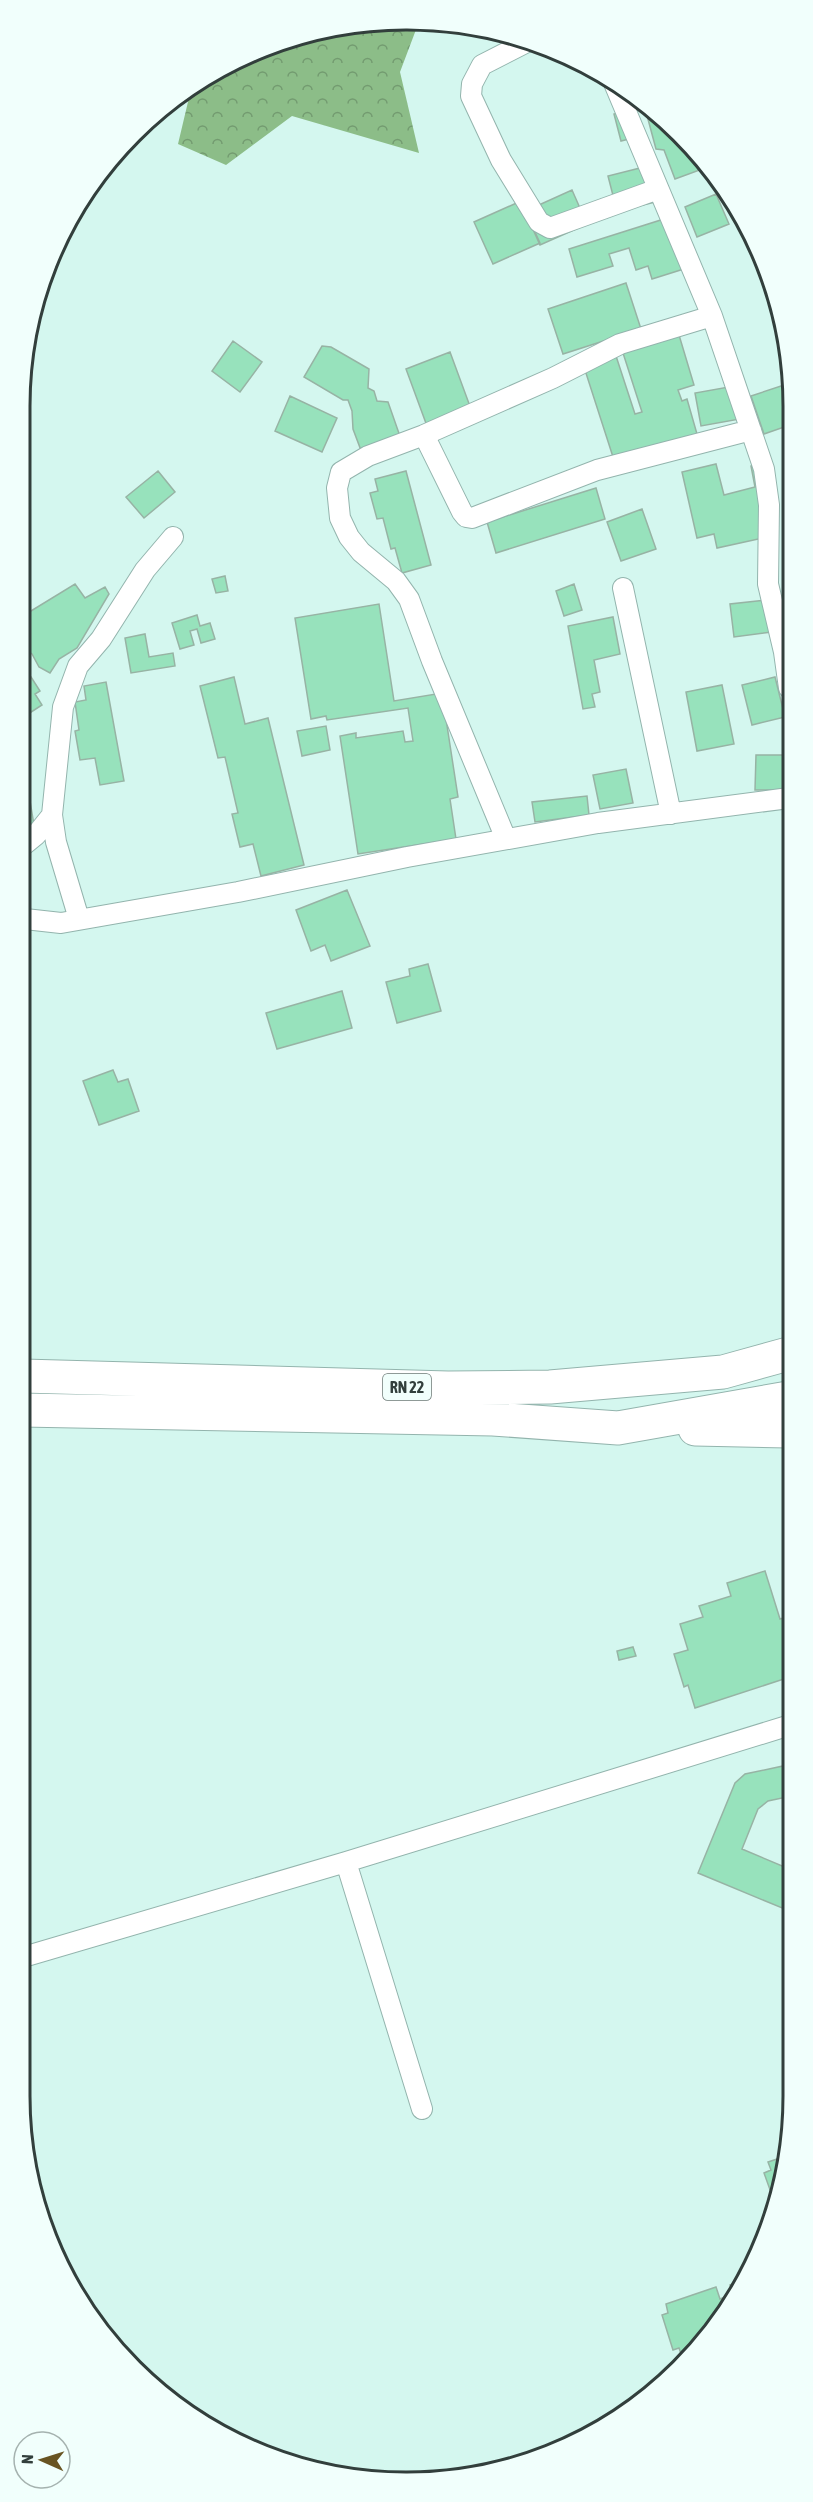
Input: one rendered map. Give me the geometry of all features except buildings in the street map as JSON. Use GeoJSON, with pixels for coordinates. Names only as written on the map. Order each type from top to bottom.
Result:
{"type":"FeatureCollection","features":[{"type":"Feature","properties":{"kind":"highway","name":"RN 22"},"geometry":{"type":"LineString","coordinates":[[30,1376],[448,1388],[550,1387],[723,1372],[781,1360]]}},
{"type":"Feature","properties":{"kind":"highway","name":"RN 22"},"geometry":{"type":"LineString","coordinates":[[30,1410],[493,1419],[618,1428],[783,1399]]}},
{"type":"Feature","properties":{"kind":"highway"},"geometry":{"type":"LineString","coordinates":[[618,1428],[783,1431]]}},
{"type":"Feature","properties":{"kind":"street"},"geometry":{"type":"LineString","coordinates":[[517,47],[482,65],[472,84],[471,96],[501,160],[539,222],[550,228],[658,189]]}},
{"type":"Feature","properties":{"kind":"street"},"geometry":{"type":"LineString","coordinates":[[619,95],[712,316],[764,469],[770,505],[768,584],[783,648]]}},
{"type":"Feature","properties":{"kind":"street"},"geometry":{"type":"LineString","coordinates":[[506,839],[432,661],[409,599],[396,581],[361,552],[349,537],[340,518],[337,488],[341,472],[368,456],[424,435],[553,378],[620,344],[712,316]]}},
{"type":"Feature","properties":{"kind":"street"},"geometry":{"type":"LineString","coordinates":[[424,435],[462,512],[466,518],[472,518],[597,470],[751,430]]}},
{"type":"Feature","properties":{"kind":"street"},"geometry":{"type":"LineString","coordinates":[[80,920],[56,842],[52,815],[57,742],[63,707],[78,666],[101,639],[145,570],[173,537]]}},
{"type":"Feature","properties":{"kind":"street"},"geometry":{"type":"LineString","coordinates":[[623,588],[671,814]]}},
{"type":"Feature","properties":{"kind":"street"},"geometry":{"type":"LineString","coordinates":[[30,920],[61,923],[80,920],[597,823],[783,799]]}},
{"type":"Feature","properties":{"kind":"street"},"geometry":{"type":"LineString","coordinates":[[30,840],[52,815]]}},
{"type":"Feature","properties":{"kind":"street"},"geometry":{"type":"LineString","coordinates":[[30,1955],[346,1862],[783,1727]]}},
{"type":"Feature","properties":{"kind":"street"},"geometry":{"type":"LineString","coordinates":[[346,1862],[422,2109]]}},
{"type":"Feature","properties":{"kind":"green space"},"geometry":{"type":"Polygon","coordinates":[[[416,30],[400,72],[419,153],[292,116],[226,165],[178,144],[189,99],[240,69],[285,50],[333,37],[382,31],[416,30]]]}}]}
